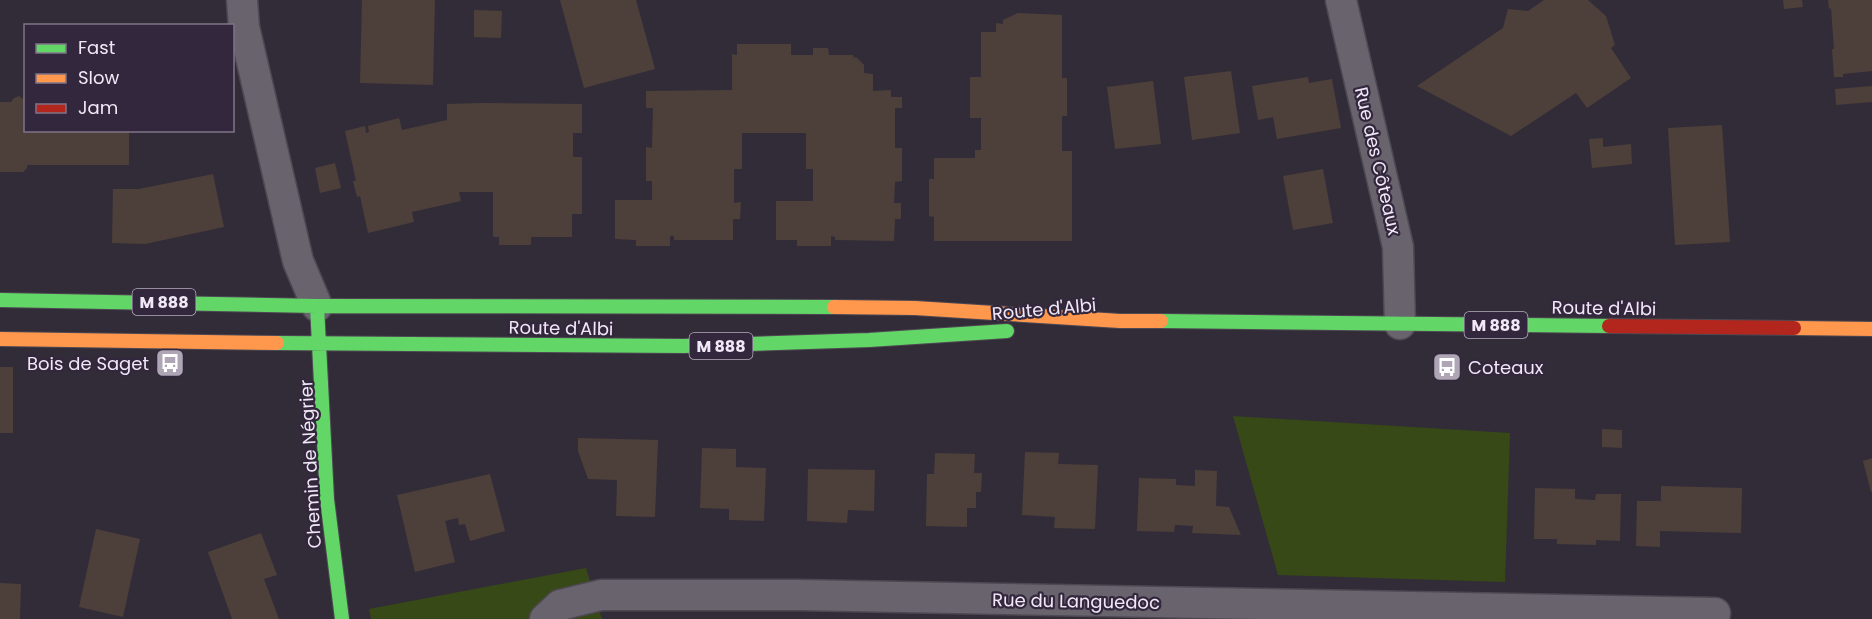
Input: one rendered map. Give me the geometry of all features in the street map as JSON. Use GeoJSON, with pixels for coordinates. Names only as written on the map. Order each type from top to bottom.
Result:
{"type":"FeatureCollection","features":[{"type":"Feature","properties":{"kind":"main road","name":"Route d'Albi"},"geometry":{"type":"LineString","coordinates":[[0,300],[317,306],[915,308],[1120,321],[1872,329]]}},
{"type":"Feature","properties":{"kind":"main road","name":"Chemin de Négrier"},"geometry":{"type":"LineString","coordinates":[[317,306],[321,345],[327,484],[342,619]]}},
{"type":"Feature","properties":{"kind":"main road","name":"Route d'Albi"},"geometry":{"type":"LineString","coordinates":[[0,339],[321,345],[635,347],[776,345],[916,338],[1120,321]]}},
{"type":"Feature","properties":{"kind":"street"},"geometry":{"type":"LineString","coordinates":[[243,0],[244,27],[298,261],[317,306]]}},
{"type":"Feature","properties":{"kind":"street","name":"Rue des Côteaux"},"geometry":{"type":"LineString","coordinates":[[1341,0],[1398,247],[1400,324]]}},
{"type":"Feature","properties":{"kind":"street","name":"Rue du Languedoc"},"geometry":{"type":"LineString","coordinates":[[545,619],[560,605],[601,595],[800,607],[1715,613],[1714,619]]}},
{"type":"Feature","properties":{"kind":"green space"},"geometry":{"type":"Polygon","coordinates":[[[1233,416],[1510,433],[1505,582],[1278,575],[1233,416]]]}},
{"type":"Feature","properties":{"kind":"green space"},"geometry":{"type":"Polygon","coordinates":[[[586,568],[602,619],[371,619],[369,609],[586,568]]]}},
{"type":"Feature","properties":{"kind":"building"},"geometry":{"type":"Polygon","coordinates":[[[362,0],[435,0],[433,85],[360,83],[362,0]]]}},
{"type":"Feature","properties":{"kind":"building"},"geometry":{"type":"Polygon","coordinates":[[[560,0],[636,0],[655,69],[584,88],[560,0]]]}},
{"type":"Feature","properties":{"kind":"building"},"geometry":{"type":"Polygon","coordinates":[[[1544,0],[1588,0],[1606,16],[1615,45],[1611,48],[1631,78],[1587,108],[1576,93],[1511,136],[1417,86],[1503,28],[1508,9],[1528,11],[1544,0]]]}},
{"type":"Feature","properties":{"kind":"building"},"geometry":{"type":"Polygon","coordinates":[[[1783,0],[1802,0],[1803,7],[1784,9],[1783,0]]]}},
{"type":"Feature","properties":{"kind":"building"},"geometry":{"type":"Polygon","coordinates":[[[1828,0],[1872,0],[1872,71],[1834,77],[1831,8],[1829,9],[1828,0]]]}},
{"type":"Feature","properties":{"kind":"building"},"geometry":{"type":"Polygon","coordinates":[[[474,10],[502,11],[501,38],[474,37],[474,10]]]}},
{"type":"Feature","properties":{"kind":"building"},"geometry":{"type":"Polygon","coordinates":[[[1018,13],[1062,15],[1062,78],[1067,78],[1067,116],[1062,116],[1062,151],[1072,151],[1072,241],[934,241],[934,217],[929,216],[929,179],[934,179],[934,158],[975,158],[975,150],[981,150],[981,118],[970,118],[970,77],[981,77],[981,32],[996,32],[996,23],[1003,24],[1003,20],[1018,13]]]}},
{"type":"Feature","properties":{"kind":"building"},"geometry":{"type":"Polygon","coordinates":[[[737,44],[791,44],[791,55],[813,55],[813,48],[828,48],[829,55],[853,55],[864,65],[864,73],[873,74],[873,91],[891,90],[891,97],[902,97],[902,108],[895,108],[895,148],[902,148],[902,181],[895,182],[894,203],[901,203],[901,219],[895,219],[894,241],[835,240],[835,237],[831,236],[831,246],[797,246],[797,240],[776,240],[776,201],[813,201],[813,169],[806,169],[806,133],[742,133],[742,169],[734,169],[734,203],[741,202],[740,219],[733,219],[733,240],[674,240],[674,236],[670,236],[670,246],[636,246],[636,240],[615,239],[615,200],[652,200],[652,181],[646,181],[646,147],[652,148],[653,108],[646,108],[646,91],[732,90],[732,54],[737,55],[737,44]]]}},
{"type":"Feature","properties":{"kind":"building"},"geometry":{"type":"Polygon","coordinates":[[[1231,71],[1240,133],[1192,140],[1184,77],[1231,71]]]}},
{"type":"Feature","properties":{"kind":"building"},"geometry":{"type":"Polygon","coordinates":[[[1308,77],[1309,83],[1332,79],[1341,128],[1277,139],[1273,117],[1258,120],[1252,86],[1308,77]]]}},
{"type":"Feature","properties":{"kind":"building"},"geometry":{"type":"Polygon","coordinates":[[[1153,81],[1161,144],[1115,149],[1107,87],[1153,81]]]}},
{"type":"Feature","properties":{"kind":"building"},"geometry":{"type":"Polygon","coordinates":[[[1872,86],[1872,102],[1836,105],[1835,89],[1872,86]]]}},
{"type":"Feature","properties":{"kind":"building"},"geometry":{"type":"Polygon","coordinates":[[[19,96],[24,100],[24,132],[129,132],[129,165],[27,165],[23,172],[0,172],[0,102],[11,102],[19,96]]]}},
{"type":"Feature","properties":{"kind":"building"},"geometry":{"type":"Polygon","coordinates":[[[447,104],[582,104],[582,133],[573,133],[573,157],[582,157],[582,214],[572,214],[572,237],[531,237],[531,245],[499,245],[499,237],[493,237],[493,192],[459,192],[461,201],[412,212],[414,222],[368,233],[360,196],[357,197],[353,181],[356,181],[345,131],[365,126],[366,133],[369,132],[368,126],[399,118],[402,130],[447,120],[447,104]]]}},
{"type":"Feature","properties":{"kind":"building"},"geometry":{"type":"Polygon","coordinates":[[[1722,125],[1730,242],[1675,245],[1668,128],[1722,125]]]}},
{"type":"Feature","properties":{"kind":"building"},"geometry":{"type":"Polygon","coordinates":[[[1603,138],[1603,147],[1631,144],[1632,164],[1592,168],[1589,139],[1603,138]]]}},
{"type":"Feature","properties":{"kind":"building"},"geometry":{"type":"Polygon","coordinates":[[[335,163],[341,188],[320,193],[315,168],[335,163]]]}},
{"type":"Feature","properties":{"kind":"building"},"geometry":{"type":"Polygon","coordinates":[[[1323,169],[1333,223],[1293,230],[1283,176],[1323,169]]]}},
{"type":"Feature","properties":{"kind":"building"},"geometry":{"type":"Polygon","coordinates":[[[213,174],[224,227],[145,244],[112,243],[113,189],[139,189],[213,174]]]}},
{"type":"Feature","properties":{"kind":"building"},"geometry":{"type":"Polygon","coordinates":[[[0,367],[13,367],[13,433],[0,433],[0,367]]]}},
{"type":"Feature","properties":{"kind":"building"},"geometry":{"type":"Polygon","coordinates":[[[1602,429],[1622,430],[1622,448],[1602,447],[1602,429]]]}},
{"type":"Feature","properties":{"kind":"building"},"geometry":{"type":"Polygon","coordinates":[[[578,438],[658,440],[655,517],[616,516],[617,480],[588,479],[578,451],[578,438]]]}},
{"type":"Feature","properties":{"kind":"building"},"geometry":{"type":"Polygon","coordinates":[[[702,448],[736,449],[736,467],[766,468],[764,521],[729,520],[729,509],[700,508],[702,448]]]}},
{"type":"Feature","properties":{"kind":"building"},"geometry":{"type":"Polygon","coordinates":[[[1025,452],[1059,453],[1058,464],[1098,465],[1095,529],[1054,528],[1055,517],[1022,515],[1025,452]]]}},
{"type":"Feature","properties":{"kind":"building"},"geometry":{"type":"Polygon","coordinates":[[[935,453],[975,454],[974,473],[982,473],[981,492],[976,492],[976,508],[967,508],[967,527],[926,526],[927,474],[934,474],[935,453]]]}},
{"type":"Feature","properties":{"kind":"building"},"geometry":{"type":"Polygon","coordinates":[[[1872,458],[1872,492],[1871,492],[1863,461],[1872,458]]]}},
{"type":"Feature","properties":{"kind":"building"},"geometry":{"type":"Polygon","coordinates":[[[808,469],[875,470],[874,511],[848,510],[847,523],[807,521],[808,469]]]}},
{"type":"Feature","properties":{"kind":"building"},"geometry":{"type":"Polygon","coordinates":[[[1195,470],[1217,471],[1216,506],[1229,507],[1241,535],[1192,533],[1193,526],[1175,525],[1174,532],[1137,531],[1139,478],[1176,479],[1176,485],[1195,486],[1195,470]]]}},
{"type":"Feature","properties":{"kind":"building"},"geometry":{"type":"Polygon","coordinates":[[[490,474],[505,531],[470,541],[465,524],[459,525],[458,518],[445,521],[455,562],[415,572],[397,495],[490,474]]]}},
{"type":"Feature","properties":{"kind":"building"},"geometry":{"type":"Polygon","coordinates":[[[1661,486],[1742,488],[1741,533],[1660,531],[1660,547],[1636,546],[1637,501],[1661,501],[1661,486]]]}},
{"type":"Feature","properties":{"kind":"building"},"geometry":{"type":"Polygon","coordinates":[[[1535,488],[1575,489],[1575,499],[1595,500],[1596,494],[1621,494],[1620,541],[1596,540],[1596,545],[1557,544],[1557,539],[1534,539],[1535,488]]]}},
{"type":"Feature","properties":{"kind":"building"},"geometry":{"type":"Polygon","coordinates":[[[96,529],[140,539],[123,617],[79,607],[96,529]]]}},
{"type":"Feature","properties":{"kind":"building"},"geometry":{"type":"Polygon","coordinates":[[[261,533],[277,575],[264,579],[279,619],[232,619],[208,552],[261,533]]]}},
{"type":"Feature","properties":{"kind":"building"},"geometry":{"type":"Polygon","coordinates":[[[0,583],[21,584],[20,619],[0,619],[0,583]]]}},
{"type":"Feature","properties":{"kind":"traffic: fast"},"geometry":{"type":"LineString","coordinates":[[0,300],[317,306],[834,307]]}},
{"type":"Feature","properties":{"kind":"traffic: fast"},"geometry":{"type":"LineString","coordinates":[[317,306],[327,499],[342,619]]}},
{"type":"Feature","properties":{"kind":"traffic: fast"},"geometry":{"type":"LineString","coordinates":[[1161,321],[1609,326]]}},
{"type":"Feature","properties":{"kind":"traffic: fast"},"geometry":{"type":"LineString","coordinates":[[277,343],[684,346],[869,340],[1007,331]]}},
{"type":"Feature","properties":{"kind":"traffic: slow"},"geometry":{"type":"LineString","coordinates":[[834,307],[915,308],[1120,321],[1161,321]]}},
{"type":"Feature","properties":{"kind":"traffic: slow"},"geometry":{"type":"LineString","coordinates":[[1794,328],[1872,329]]}},
{"type":"Feature","properties":{"kind":"traffic: slow"},"geometry":{"type":"LineString","coordinates":[[0,339],[277,343]]}},
{"type":"Feature","properties":{"kind":"traffic: jam"},"geometry":{"type":"LineString","coordinates":[[1609,326],[1794,328]]}},
{"type":"Feature","properties":{"kind":"place","name":"Bois de Saget"},"geometry":{"type":"Point","coordinates":[170,363]}},
{"type":"Feature","properties":{"kind":"place","name":"Coteaux"},"geometry":{"type":"Point","coordinates":[1447,367]}}]}
